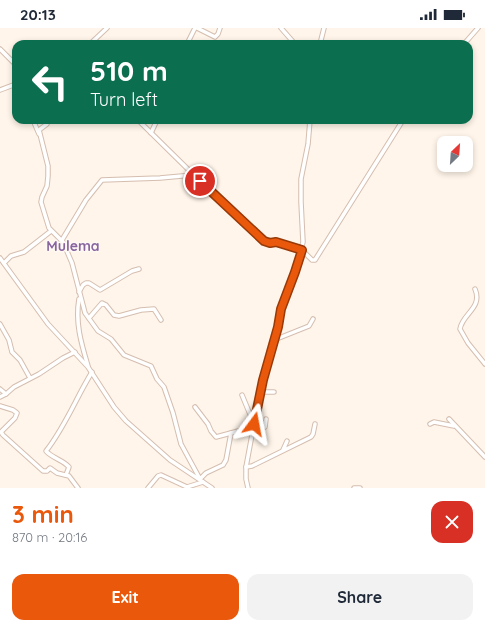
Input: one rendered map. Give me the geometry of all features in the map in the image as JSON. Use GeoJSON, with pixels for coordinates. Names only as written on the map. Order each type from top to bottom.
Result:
{"type":"FeatureCollection","features":[{"type":"Feature","properties":{"kind":"street"},"geometry":{"type":"LineString","coordinates":[[94,40],[107,28]]}},
{"type":"Feature","properties":{"kind":"street"},"geometry":{"type":"LineString","coordinates":[[190,40],[196,28],[215,37],[220,28]]}},
{"type":"Feature","properties":{"kind":"street"},"geometry":{"type":"LineString","coordinates":[[281,28],[292,40]]}},
{"type":"Feature","properties":{"kind":"street"},"geometry":{"type":"LineString","coordinates":[[321,40],[324,28]]}},
{"type":"Feature","properties":{"kind":"street"},"geometry":{"type":"LineString","coordinates":[[468,40],[478,28]]}},
{"type":"Feature","properties":{"kind":"street"},"geometry":{"type":"LineString","coordinates":[[0,49],[12,60]]}},
{"type":"Feature","properties":{"kind":"street"},"geometry":{"type":"LineString","coordinates":[[0,90],[12,86]]}},
{"type":"Feature","properties":{"kind":"street"},"geometry":{"type":"LineString","coordinates":[[36,124],[41,137]]}},
{"type":"Feature","properties":{"kind":"street"},"geometry":{"type":"LineString","coordinates":[[47,124],[39,130],[48,166],[47,186],[40,202],[51,231],[62,240],[73,266],[85,313],[98,331],[111,339],[124,355],[151,366],[157,379],[164,387],[181,444],[202,481]]}},
{"type":"Feature","properties":{"kind":"street"},"geometry":{"type":"LineString","coordinates":[[142,124],[193,175],[264,241],[270,243],[276,242],[302,250],[312,260],[316,259],[400,124]]}},
{"type":"Feature","properties":{"kind":"street"},"geometry":{"type":"LineString","coordinates":[[151,133],[155,124]]}},
{"type":"Feature","properties":{"kind":"street"},"geometry":{"type":"LineString","coordinates":[[248,488],[246,467],[261,392],[281,309],[302,250],[303,234],[301,179],[307,149],[310,124]]}},
{"type":"Feature","properties":{"kind":"street"},"geometry":{"type":"LineString","coordinates":[[62,240],[86,200],[102,180],[193,175]]}},
{"type":"Feature","properties":{"kind":"street"},"geometry":{"type":"LineString","coordinates":[[4,263],[11,256],[24,252],[51,231]]}},
{"type":"Feature","properties":{"kind":"street"},"geometry":{"type":"LineString","coordinates":[[0,258],[48,324],[92,372],[114,407],[129,424],[170,460],[212,488]]}},
{"type":"Feature","properties":{"kind":"street"},"geometry":{"type":"LineString","coordinates":[[88,367],[79,334],[77,316],[83,284],[89,283],[100,290],[132,271],[139,269]]}},
{"type":"Feature","properties":{"kind":"street"},"geometry":{"type":"LineString","coordinates":[[475,289],[477,295],[475,304],[470,314],[462,322],[460,328],[468,342],[485,364]]}},
{"type":"Feature","properties":{"kind":"street"},"geometry":{"type":"LineString","coordinates":[[89,318],[102,303],[106,305],[114,315],[119,316],[141,310],[154,309],[161,320]]}},
{"type":"Feature","properties":{"kind":"street"},"geometry":{"type":"LineString","coordinates":[[274,340],[309,326],[314,319]]}},
{"type":"Feature","properties":{"kind":"street"},"geometry":{"type":"LineString","coordinates":[[0,324],[9,340],[12,352],[20,360],[30,378]]}},
{"type":"Feature","properties":{"kind":"street"},"geometry":{"type":"LineString","coordinates":[[0,397],[14,387],[75,352]]}},
{"type":"Feature","properties":{"kind":"street"},"geometry":{"type":"LineString","coordinates":[[66,475],[69,467],[46,451],[54,441],[74,407],[81,390],[92,372]]}},
{"type":"Feature","properties":{"kind":"street"},"geometry":{"type":"LineString","coordinates":[[0,389],[6,394]]}},
{"type":"Feature","properties":{"kind":"street"},"geometry":{"type":"LineString","coordinates":[[261,392],[274,392]]}},
{"type":"Feature","properties":{"kind":"street"},"geometry":{"type":"LineString","coordinates":[[242,395],[254,424]]}},
{"type":"Feature","properties":{"kind":"street"},"geometry":{"type":"LineString","coordinates":[[0,406],[13,410],[17,413],[15,418],[1,432],[3,435],[43,471],[50,468],[57,473],[66,475],[78,488]]}},
{"type":"Feature","properties":{"kind":"street"},"geometry":{"type":"LineString","coordinates":[[195,407],[216,437],[242,430],[254,424]]}},
{"type":"Feature","properties":{"kind":"street"},"geometry":{"type":"LineString","coordinates":[[253,430],[265,427],[266,419]]}},
{"type":"Feature","properties":{"kind":"street"},"geometry":{"type":"LineString","coordinates":[[449,419],[485,457]]}},
{"type":"Feature","properties":{"kind":"street"},"geometry":{"type":"LineString","coordinates":[[430,424],[434,422],[455,426]]}},
{"type":"Feature","properties":{"kind":"street"},"geometry":{"type":"LineString","coordinates":[[246,467],[252,466],[311,437],[315,424]]}},
{"type":"Feature","properties":{"kind":"street"},"geometry":{"type":"LineString","coordinates":[[148,488],[158,476],[161,475],[187,487],[202,481],[206,473],[223,464],[226,460],[231,433]]}},
{"type":"Feature","properties":{"kind":"street"},"geometry":{"type":"LineString","coordinates":[[283,450],[286,441]]}},
{"type":"Feature","properties":{"kind":"street"},"geometry":{"type":"LineString","coordinates":[[354,488],[360,488]]}},
{"type":"Feature","properties":{"kind":"district","name":"Mulema"},"geometry":{"type":"Point","coordinates":[73,246]}},
{"type":"Feature","properties":{"kind":"route"},"geometry":{"type":"LineString","coordinates":[[200,181],[264,241],[268,243],[276,242],[302,250],[281,309],[278,327],[263,380],[254,424]]}}]}
